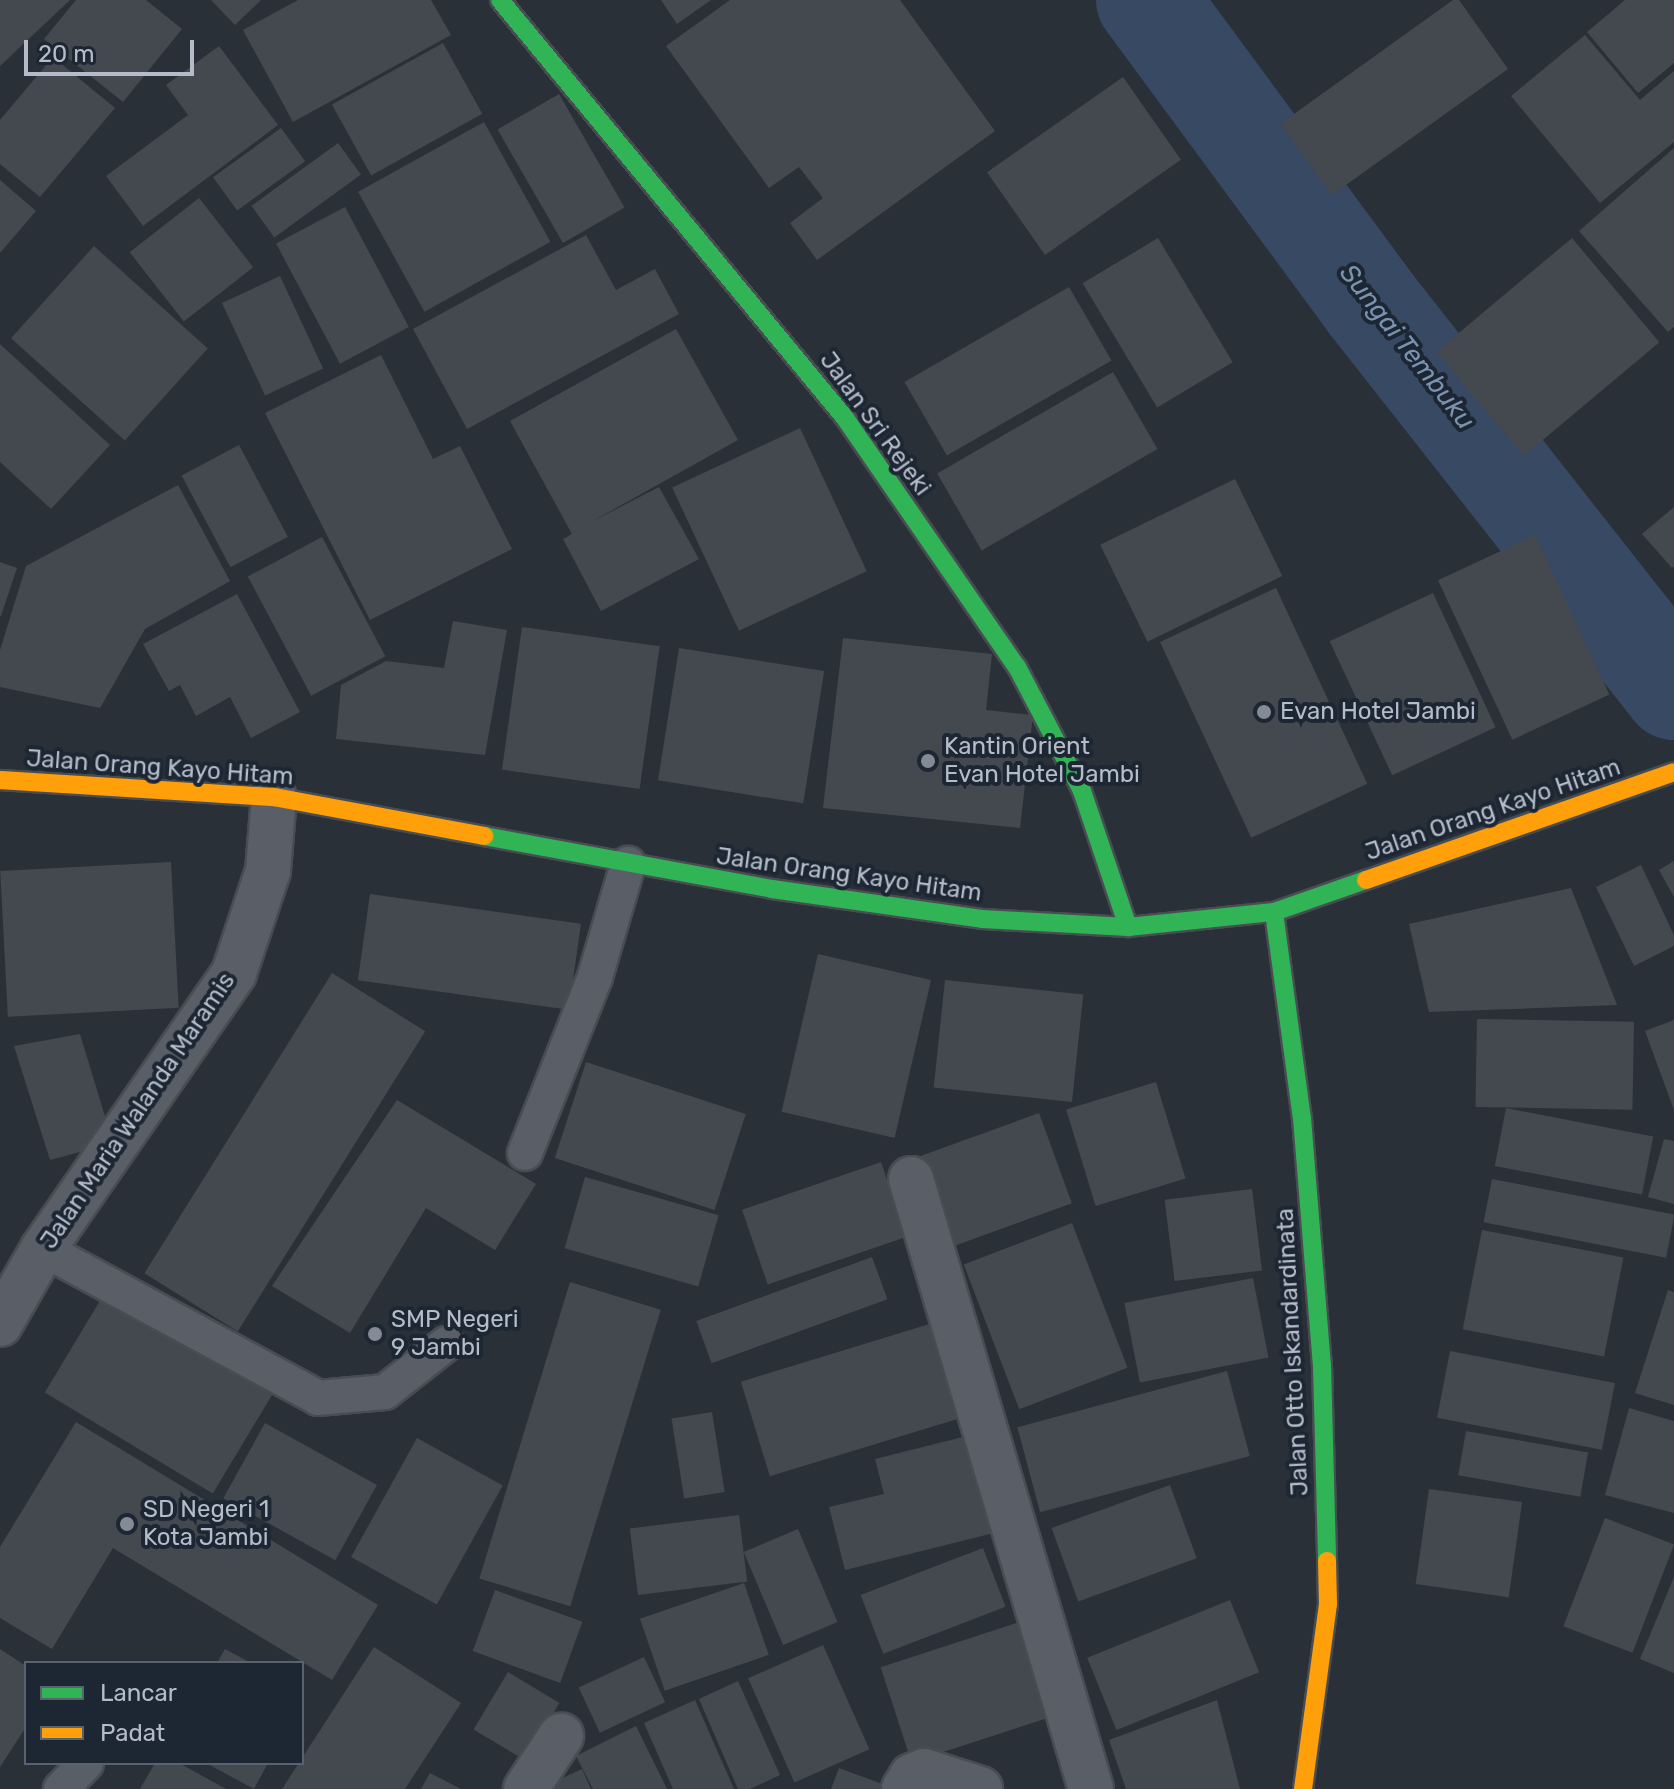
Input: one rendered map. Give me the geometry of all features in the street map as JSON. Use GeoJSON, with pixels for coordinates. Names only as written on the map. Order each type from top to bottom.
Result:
{"type":"FeatureCollection","features":[{"type":"Feature","properties":{"kind":"street","name":"Jalan Sri Rejeki"},"geometry":{"type":"LineString","coordinates":[[500,0],[845,418],[1017,667],[1082,791],[1128,927]]}},
{"type":"Feature","properties":{"kind":"street","name":"Jalan Orang Kayo Hitam"},"geometry":{"type":"LineString","coordinates":[[0,780],[274,797],[628,864],[982,919],[1128,927],[1274,912],[1674,772]]}},
{"type":"Feature","properties":{"kind":"street","name":"Jalan Maria Walanda Maramis"},"geometry":{"type":"LineString","coordinates":[[0,1324],[43,1249],[234,973],[268,871],[274,797]]}},
{"type":"Feature","properties":{"kind":"street","name":"Jalan Otto Iskandardinata"},"geometry":{"type":"LineString","coordinates":[[1274,912],[1302,1118],[1322,1365],[1328,1604],[1303,1789]]}},
{"type":"Feature","properties":{"kind":"street"},"geometry":{"type":"LineString","coordinates":[[911,1179],[1091,1789]]}},
{"type":"Feature","properties":{"kind":"street"},"geometry":{"type":"LineString","coordinates":[[526,1789],[561,1736]]}},
{"type":"Feature","properties":{"kind":"street"},"geometry":{"type":"LineString","coordinates":[[904,1789],[912,1776],[924,1771],[980,1789]]}},
{"type":"Feature","properties":{"kind":"lane"},"geometry":{"type":"LineString","coordinates":[[525,1153],[595,977],[628,864]]}},
{"type":"Feature","properties":{"kind":"lane"},"geometry":{"type":"LineString","coordinates":[[43,1249],[318,1398],[385,1392],[446,1344]]}},
{"type":"Feature","properties":{"kind":"lane"},"geometry":{"type":"LineString","coordinates":[[61,1789],[84,1765]]}},
{"type":"Feature","properties":{"kind":"building"},"geometry":{"type":"Polygon","coordinates":[[[0,0],[70,0],[0,66],[0,0]]]}},
{"type":"Feature","properties":{"kind":"building"},"geometry":{"type":"Polygon","coordinates":[[[76,0],[146,0],[182,29],[123,102],[44,39],[76,0]]]}},
{"type":"Feature","properties":{"kind":"building"},"geometry":{"type":"Polygon","coordinates":[[[211,0],[261,0],[235,25],[211,0]]]}},
{"type":"Feature","properties":{"kind":"building"},"geometry":{"type":"Polygon","coordinates":[[[298,0],[431,0],[451,35],[293,122],[243,30],[298,0]]]}},
{"type":"Feature","properties":{"kind":"building"},"geometry":{"type":"Polygon","coordinates":[[[661,0],[711,0],[677,24],[661,0]]]}},
{"type":"Feature","properties":{"kind":"building"},"geometry":{"type":"Polygon","coordinates":[[[730,0],[900,0],[995,131],[817,260],[790,223],[823,198],[799,167],[769,188],[666,46],[730,0]]]}},
{"type":"Feature","properties":{"kind":"building"},"geometry":{"type":"Polygon","coordinates":[[[1453,0],[1459,0],[1508,69],[1332,195],[1280,124],[1453,0]]]}},
{"type":"Feature","properties":{"kind":"building"},"geometry":{"type":"Polygon","coordinates":[[[1625,0],[1674,0],[1674,63],[1638,93],[1587,32],[1625,0]]]}},
{"type":"Feature","properties":{"kind":"building"},"geometry":{"type":"Polygon","coordinates":[[[1585,35],[1640,100],[1674,71],[1674,142],[1600,203],[1511,96],[1585,35]]]}},
{"type":"Feature","properties":{"kind":"building"},"geometry":{"type":"Polygon","coordinates":[[[443,43],[482,114],[371,175],[332,105],[443,43]]]}},
{"type":"Feature","properties":{"kind":"building"},"geometry":{"type":"Polygon","coordinates":[[[219,46],[278,125],[143,226],[106,176],[188,115],[166,85],[219,46]]]}},
{"type":"Feature","properties":{"kind":"building"},"geometry":{"type":"Polygon","coordinates":[[[53,57],[115,108],[40,197],[0,164],[0,120],[53,57]]]}},
{"type":"Feature","properties":{"kind":"building"},"geometry":{"type":"Polygon","coordinates":[[[1123,77],[1181,160],[1045,255],[987,172],[1123,77]]]}},
{"type":"Feature","properties":{"kind":"building"},"geometry":{"type":"Polygon","coordinates":[[[559,94],[624,207],[563,243],[498,130],[559,94]]]}},
{"type":"Feature","properties":{"kind":"building"},"geometry":{"type":"Polygon","coordinates":[[[484,122],[550,242],[424,312],[358,192],[484,122]]]}},
{"type":"Feature","properties":{"kind":"building"},"geometry":{"type":"Polygon","coordinates":[[[281,128],[305,161],[237,211],[213,177],[281,128]]]}},
{"type":"Feature","properties":{"kind":"building"},"geometry":{"type":"Polygon","coordinates":[[[338,143],[361,175],[274,237],[251,206],[338,143]]]}},
{"type":"Feature","properties":{"kind":"building"},"geometry":{"type":"Polygon","coordinates":[[[1674,148],[1674,327],[1668,332],[1579,231],[1674,148]]]}},
{"type":"Feature","properties":{"kind":"building"},"geometry":{"type":"Polygon","coordinates":[[[0,180],[36,211],[0,253],[0,180]]]}},
{"type":"Feature","properties":{"kind":"building"},"geometry":{"type":"Polygon","coordinates":[[[199,198],[253,267],[184,322],[130,252],[199,198]]]}},
{"type":"Feature","properties":{"kind":"building"},"geometry":{"type":"Polygon","coordinates":[[[345,207],[409,327],[340,364],[276,244],[345,207]]]}},
{"type":"Feature","properties":{"kind":"building"},"geometry":{"type":"Polygon","coordinates":[[[586,235],[616,290],[655,269],[679,314],[467,429],[413,329],[586,235]]]}},
{"type":"Feature","properties":{"kind":"building"},"geometry":{"type":"Polygon","coordinates":[[[1158,238],[1233,362],[1157,408],[1083,283],[1158,238]]]}},
{"type":"Feature","properties":{"kind":"building"},"geometry":{"type":"Polygon","coordinates":[[[1572,238],[1659,342],[1524,456],[1436,352],[1572,238]]]}},
{"type":"Feature","properties":{"kind":"building"},"geometry":{"type":"Polygon","coordinates":[[[94,246],[208,348],[125,441],[11,338],[94,246]]]}},
{"type":"Feature","properties":{"kind":"building"},"geometry":{"type":"Polygon","coordinates":[[[280,276],[323,368],[265,395],[222,303],[280,276]]]}},
{"type":"Feature","properties":{"kind":"building"},"geometry":{"type":"Polygon","coordinates":[[[1069,287],[1112,361],[947,456],[904,382],[1069,287]]]}},
{"type":"Feature","properties":{"kind":"building"},"geometry":{"type":"Polygon","coordinates":[[[676,329],[738,440],[591,522],[659,487],[699,559],[601,611],[563,539],[572,534],[510,421],[676,329]]]}},
{"type":"Feature","properties":{"kind":"building"},"geometry":{"type":"Polygon","coordinates":[[[0,344],[110,445],[51,509],[0,462],[0,344]]]}},
{"type":"Feature","properties":{"kind":"building"},"geometry":{"type":"Polygon","coordinates":[[[381,355],[433,459],[460,446],[512,549],[370,620],[265,413],[381,355]]]}},
{"type":"Feature","properties":{"kind":"building"},"geometry":{"type":"Polygon","coordinates":[[[1113,372],[1158,449],[982,551],[937,474],[1113,372]]]}},
{"type":"Feature","properties":{"kind":"building"},"geometry":{"type":"Polygon","coordinates":[[[800,428],[867,571],[739,631],[672,488],[800,428]]]}},
{"type":"Feature","properties":{"kind":"building"},"geometry":{"type":"Polygon","coordinates":[[[239,445],[288,537],[230,567],[182,476],[239,445]]]}},
{"type":"Feature","properties":{"kind":"building"},"geometry":{"type":"Polygon","coordinates":[[[1235,479],[1282,576],[1148,642],[1100,545],[1235,479]]]}},
{"type":"Feature","properties":{"kind":"building"},"geometry":{"type":"Polygon","coordinates":[[[178,485],[230,581],[145,629],[100,708],[0,687],[0,650],[26,566],[178,485]]]}},
{"type":"Feature","properties":{"kind":"building"},"geometry":{"type":"Polygon","coordinates":[[[1674,507],[1674,566],[1672,568],[1642,534],[1674,507]]]}},
{"type":"Feature","properties":{"kind":"building"},"geometry":{"type":"Polygon","coordinates":[[[1535,535],[1609,695],[1512,740],[1438,580],[1535,535]]]}},
{"type":"Feature","properties":{"kind":"building"},"geometry":{"type":"Polygon","coordinates":[[[322,537],[385,656],[311,696],[248,576],[322,537]]]}},
{"type":"Feature","properties":{"kind":"building"},"geometry":{"type":"Polygon","coordinates":[[[0,562],[17,568],[1,616],[0,616],[0,562]]]}},
{"type":"Feature","properties":{"kind":"building","name":"Evan Hotel Jambi"},"geometry":{"type":"Polygon","coordinates":[[[1276,588],[1367,784],[1251,838],[1160,642],[1276,588]]]}},
{"type":"Feature","properties":{"kind":"building"},"geometry":{"type":"Polygon","coordinates":[[[1433,593],[1496,727],[1392,775],[1330,641],[1433,593]]]}},
{"type":"Feature","properties":{"kind":"building"},"geometry":{"type":"Polygon","coordinates":[[[237,594],[300,712],[251,738],[230,697],[196,716],[180,685],[169,691],[143,644],[237,594]]]}},
{"type":"Feature","properties":{"kind":"building"},"geometry":{"type":"Polygon","coordinates":[[[453,621],[507,630],[485,755],[336,739],[341,685],[386,661],[444,668],[453,621]]]}},
{"type":"Feature","properties":{"kind":"building"},"geometry":{"type":"Polygon","coordinates":[[[522,627],[660,646],[640,789],[502,770],[522,627]]]}},
{"type":"Feature","properties":{"kind":"building","name":"Kantin Orient Evan Hotel Jambi"},"geometry":{"type":"Polygon","coordinates":[[[843,638],[992,654],[986,710],[1033,715],[1020,828],[823,808],[843,638]]]}},
{"type":"Feature","properties":{"kind":"building"},"geometry":{"type":"Polygon","coordinates":[[[679,648],[824,671],[803,803],[658,780],[679,648]]]}},
{"type":"Feature","properties":{"kind":"building"},"geometry":{"type":"Polygon","coordinates":[[[1674,861],[1674,897],[1659,870],[1674,861]]]}},
{"type":"Feature","properties":{"kind":"building"},"geometry":{"type":"Polygon","coordinates":[[[171,862],[179,1008],[8,1017],[0,871],[171,862]]]}},
{"type":"Feature","properties":{"kind":"building"},"geometry":{"type":"Polygon","coordinates":[[[1641,865],[1674,935],[1674,946],[1634,966],[1596,887],[1641,865]]]}},
{"type":"Feature","properties":{"kind":"building"},"geometry":{"type":"Polygon","coordinates":[[[1571,888],[1617,1005],[1429,1012],[1409,924],[1571,888]]]}},
{"type":"Feature","properties":{"kind":"building"},"geometry":{"type":"Polygon","coordinates":[[[370,894],[581,924],[569,1010],[358,980],[370,894]]]}},
{"type":"Feature","properties":{"kind":"building"},"geometry":{"type":"Polygon","coordinates":[[[818,954],[931,980],[895,1138],[782,1112],[818,954]]]}},
{"type":"Feature","properties":{"kind":"building"},"geometry":{"type":"Polygon","coordinates":[[[332,973],[425,1031],[238,1332],[144,1273],[332,973]]]}},
{"type":"Feature","properties":{"kind":"building"},"geometry":{"type":"Polygon","coordinates":[[[945,980],[1083,995],[1072,1102],[934,1087],[945,980]]]}},
{"type":"Feature","properties":{"kind":"building"},"geometry":{"type":"Polygon","coordinates":[[[1477,1019],[1634,1022],[1632,1110],[1475,1107],[1477,1019]]]}},
{"type":"Feature","properties":{"kind":"building"},"geometry":{"type":"Polygon","coordinates":[[[1674,1020],[1674,1110],[1645,1031],[1674,1020]]]}},
{"type":"Feature","properties":{"kind":"building"},"geometry":{"type":"Polygon","coordinates":[[[80,1034],[107,1123],[91,1149],[50,1160],[14,1046],[80,1034]]]}},
{"type":"Feature","properties":{"kind":"building"},"geometry":{"type":"Polygon","coordinates":[[[586,1062],[746,1114],[715,1210],[555,1158],[586,1062]]]}},
{"type":"Feature","properties":{"kind":"building"},"geometry":{"type":"Polygon","coordinates":[[[1156,1082],[1186,1179],[1096,1206],[1066,1109],[1156,1082]]]}},
{"type":"Feature","properties":{"kind":"building"},"geometry":{"type":"Polygon","coordinates":[[[397,1100],[536,1184],[495,1250],[426,1208],[350,1333],[272,1286],[397,1100]]]}},
{"type":"Feature","properties":{"kind":"building"},"geometry":{"type":"Polygon","coordinates":[[[1506,1108],[1653,1137],[1642,1195],[1495,1166],[1506,1108]]]}},
{"type":"Feature","properties":{"kind":"building"},"geometry":{"type":"Polygon","coordinates":[[[1039,1113],[1072,1203],[953,1246],[921,1156],[1039,1113]]]}},
{"type":"Feature","properties":{"kind":"building"},"geometry":{"type":"Polygon","coordinates":[[[1664,1139],[1674,1141],[1674,1204],[1648,1197],[1664,1139]]]}},
{"type":"Feature","properties":{"kind":"building"},"geometry":{"type":"Polygon","coordinates":[[[881,1162],[907,1237],[768,1285],[742,1210],[881,1162]]]}},
{"type":"Feature","properties":{"kind":"building"},"geometry":{"type":"Polygon","coordinates":[[[585,1177],[719,1215],[698,1286],[565,1248],[585,1177]]]}},
{"type":"Feature","properties":{"kind":"building"},"geometry":{"type":"Polygon","coordinates":[[[1492,1179],[1674,1214],[1666,1258],[1484,1222],[1492,1179]]]}},
{"type":"Feature","properties":{"kind":"building"},"geometry":{"type":"Polygon","coordinates":[[[1252,1189],[1262,1270],[1175,1281],[1165,1200],[1252,1189]]]}},
{"type":"Feature","properties":{"kind":"building"},"geometry":{"type":"Polygon","coordinates":[[[1072,1223],[1128,1368],[1019,1409],[964,1265],[1072,1223]]]}},
{"type":"Feature","properties":{"kind":"building"},"geometry":{"type":"Polygon","coordinates":[[[1482,1230],[1623,1257],[1604,1357],[1463,1329],[1482,1230]]]}},
{"type":"Feature","properties":{"kind":"building"},"geometry":{"type":"Polygon","coordinates":[[[872,1257],[887,1299],[712,1363],[696,1321],[872,1257]]]}},
{"type":"Feature","properties":{"kind":"building"},"geometry":{"type":"Polygon","coordinates":[[[1253,1278],[1268,1358],[1140,1383],[1124,1303],[1253,1278]]]}},
{"type":"Feature","properties":{"kind":"building"},"geometry":{"type":"Polygon","coordinates":[[[570,1282],[661,1310],[570,1606],[479,1578],[570,1282]]]}},
{"type":"Feature","properties":{"kind":"building"},"geometry":{"type":"Polygon","coordinates":[[[1668,1290],[1674,1292],[1674,1405],[1635,1393],[1668,1290]]]}},
{"type":"Feature","properties":{"kind":"building"},"geometry":{"type":"Polygon","coordinates":[[[104,1294],[272,1395],[213,1494],[45,1393],[104,1294]]]}},
{"type":"Feature","properties":{"kind":"building"},"geometry":{"type":"Polygon","coordinates":[[[936,1322],[965,1417],[770,1476],[741,1382],[936,1322]]]}},
{"type":"Feature","properties":{"kind":"building"},"geometry":{"type":"Polygon","coordinates":[[[1450,1351],[1615,1383],[1602,1450],[1437,1418],[1450,1351]]]}},
{"type":"Feature","properties":{"kind":"building"},"geometry":{"type":"Polygon","coordinates":[[[1227,1371],[1250,1456],[1040,1512],[1017,1427],[1227,1371]]]}},
{"type":"Feature","properties":{"kind":"building"},"geometry":{"type":"Polygon","coordinates":[[[1629,1408],[1674,1421],[1674,1513],[1605,1495],[1629,1408]]]}},
{"type":"Feature","properties":{"kind":"building"},"geometry":{"type":"Polygon","coordinates":[[[712,1412],[725,1492],[684,1498],[672,1418],[712,1412]]]}},
{"type":"Feature","properties":{"kind":"building"},"geometry":{"type":"Polygon","coordinates":[[[76,1422],[378,1605],[332,1680],[113,1548],[52,1649],[0,1618],[0,1547],[76,1422]]]}},
{"type":"Feature","properties":{"kind":"building"},"geometry":{"type":"Polygon","coordinates":[[[265,1423],[377,1485],[335,1560],[223,1498],[265,1423]]]}},
{"type":"Feature","properties":{"kind":"building"},"geometry":{"type":"Polygon","coordinates":[[[1466,1431],[1588,1453],[1580,1497],[1458,1475],[1466,1431]]]}},
{"type":"Feature","properties":{"kind":"building"},"geometry":{"type":"Polygon","coordinates":[[[971,1435],[994,1533],[845,1570],[829,1507],[884,1494],[875,1459],[971,1435]]]}},
{"type":"Feature","properties":{"kind":"building"},"geometry":{"type":"Polygon","coordinates":[[[417,1438],[503,1486],[437,1604],[351,1557],[417,1438]]]}},
{"type":"Feature","properties":{"kind":"building"},"geometry":{"type":"Polygon","coordinates":[[[1170,1485],[1197,1558],[1078,1601],[1052,1528],[1170,1485]]]}},
{"type":"Feature","properties":{"kind":"building"},"geometry":{"type":"Polygon","coordinates":[[[1429,1489],[1522,1502],[1509,1597],[1416,1584],[1429,1489]]]}},
{"type":"Feature","properties":{"kind":"building"},"geometry":{"type":"Polygon","coordinates":[[[739,1515],[747,1582],[638,1595],[630,1528],[739,1515]]]}},
{"type":"Feature","properties":{"kind":"building"},"geometry":{"type":"Polygon","coordinates":[[[1605,1518],[1674,1544],[1633,1653],[1563,1626],[1605,1518]]]}},
{"type":"Feature","properties":{"kind":"building"},"geometry":{"type":"Polygon","coordinates":[[[798,1529],[837,1622],[783,1645],[744,1552],[798,1529]]]}},
{"type":"Feature","properties":{"kind":"building"},"geometry":{"type":"Polygon","coordinates":[[[983,1548],[1006,1607],[883,1654],[861,1595],[983,1548]]]}},
{"type":"Feature","properties":{"kind":"building"},"geometry":{"type":"Polygon","coordinates":[[[1674,1577],[1674,1673],[1640,1659],[1674,1577]]]}},
{"type":"Feature","properties":{"kind":"building"},"geometry":{"type":"Polygon","coordinates":[[[744,1583],[769,1655],[665,1691],[640,1619],[744,1583]]]}},
{"type":"Feature","properties":{"kind":"building"},"geometry":{"type":"Polygon","coordinates":[[[495,1590],[582,1622],[560,1683],[473,1651],[495,1590]]]}},
{"type":"Feature","properties":{"kind":"building"},"geometry":{"type":"Polygon","coordinates":[[[1230,1600],[1259,1672],[1116,1730],[1087,1658],[1230,1600]]]}},
{"type":"Feature","properties":{"kind":"building"},"geometry":{"type":"Polygon","coordinates":[[[1029,1619],[1060,1714],[912,1762],[881,1667],[1029,1619]]]}},
{"type":"Feature","properties":{"kind":"building"},"geometry":{"type":"Polygon","coordinates":[[[823,1645],[869,1749],[794,1782],[748,1678],[823,1645]]]}},
{"type":"Feature","properties":{"kind":"building"},"geometry":{"type":"Polygon","coordinates":[[[374,1647],[461,1703],[405,1789],[282,1789],[298,1765],[304,1765],[304,1755],[374,1647]]]}},
{"type":"Feature","properties":{"kind":"building"},"geometry":{"type":"Polygon","coordinates":[[[0,1649],[24,1665],[24,1730],[0,1767],[0,1649]]]}},
{"type":"Feature","properties":{"kind":"building"},"geometry":{"type":"Polygon","coordinates":[[[225,1649],[247,1661],[218,1661],[225,1649]]]}},
{"type":"Feature","properties":{"kind":"building"},"geometry":{"type":"Polygon","coordinates":[[[644,1657],[665,1702],[600,1733],[579,1687],[644,1657]]]}},
{"type":"Feature","properties":{"kind":"building"},"geometry":{"type":"Polygon","coordinates":[[[508,1672],[559,1703],[525,1760],[473,1729],[508,1672]]]}},
{"type":"Feature","properties":{"kind":"building"},"geometry":{"type":"Polygon","coordinates":[[[738,1681],[780,1775],[750,1789],[738,1789],[699,1699],[738,1681]]]}},
{"type":"Feature","properties":{"kind":"building"},"geometry":{"type":"Polygon","coordinates":[[[695,1700],[734,1789],[673,1789],[644,1723],[695,1700]]]}},
{"type":"Feature","properties":{"kind":"building"},"geometry":{"type":"Polygon","coordinates":[[[1217,1700],[1240,1789],[1126,1789],[1109,1740],[1217,1700]]]}},
{"type":"Feature","properties":{"kind":"building"},"geometry":{"type":"Polygon","coordinates":[[[636,1726],[667,1789],[593,1789],[576,1756],[636,1726]]]}},
{"type":"Feature","properties":{"kind":"building"},"geometry":{"type":"Polygon","coordinates":[[[154,1765],[183,1765],[226,1789],[140,1789],[154,1765]]]}},
{"type":"Feature","properties":{"kind":"building"},"geometry":{"type":"Polygon","coordinates":[[[210,1765],[267,1765],[254,1789],[210,1765]]]}},
{"type":"Feature","properties":{"kind":"building"},"geometry":{"type":"Polygon","coordinates":[[[839,1768],[896,1789],[831,1789],[839,1768]]]}},
{"type":"Feature","properties":{"kind":"building"},"geometry":{"type":"Polygon","coordinates":[[[582,1769],[591,1789],[539,1789],[582,1769]]]}},
{"type":"Feature","properties":{"kind":"building"},"geometry":{"type":"Polygon","coordinates":[[[430,1773],[461,1789],[421,1789],[430,1773]]]}},
{"type":"Feature","properties":{"kind":"waterway","name":"Sungai Tembuku"},"geometry":{"type":"LineString","coordinates":[[1147,0],[1371,304],[1674,689]]}},
{"type":"Feature","properties":{"kind":"traffic: fast"},"geometry":{"type":"LineString","coordinates":[[500,0],[845,418],[1017,667],[1082,791],[1128,927]]}},
{"type":"Feature","properties":{"kind":"traffic: fast"},"geometry":{"type":"LineString","coordinates":[[484,836],[772,889],[982,919],[1128,927],[1274,912],[1366,880]]}},
{"type":"Feature","properties":{"kind":"traffic: fast"},"geometry":{"type":"LineString","coordinates":[[1274,912],[1302,1118],[1322,1365],[1327,1561]]}},
{"type":"Feature","properties":{"kind":"traffic: slow"},"geometry":{"type":"LineString","coordinates":[[1366,880],[1674,772]]}},
{"type":"Feature","properties":{"kind":"traffic: slow"},"geometry":{"type":"LineString","coordinates":[[0,780],[274,797],[484,836]]}},
{"type":"Feature","properties":{"kind":"traffic: slow"},"geometry":{"type":"LineString","coordinates":[[1303,1789],[1328,1604],[1327,1561]]}},
{"type":"Feature","properties":{"kind":"place","name":"Evan Hotel Jambi"},"geometry":{"type":"Point","coordinates":[1264,712]}},
{"type":"Feature","properties":{"kind":"place","name":"Kantin Orient Evan Hotel Jambi"},"geometry":{"type":"Point","coordinates":[928,761]}},
{"type":"Feature","properties":{"kind":"place","name":"SMP Negeri 9 Jambi"},"geometry":{"type":"Point","coordinates":[375,1334]}},
{"type":"Feature","properties":{"kind":"place","name":"SD Negeri 1 Kota Jambi"},"geometry":{"type":"Point","coordinates":[127,1524]}}]}
